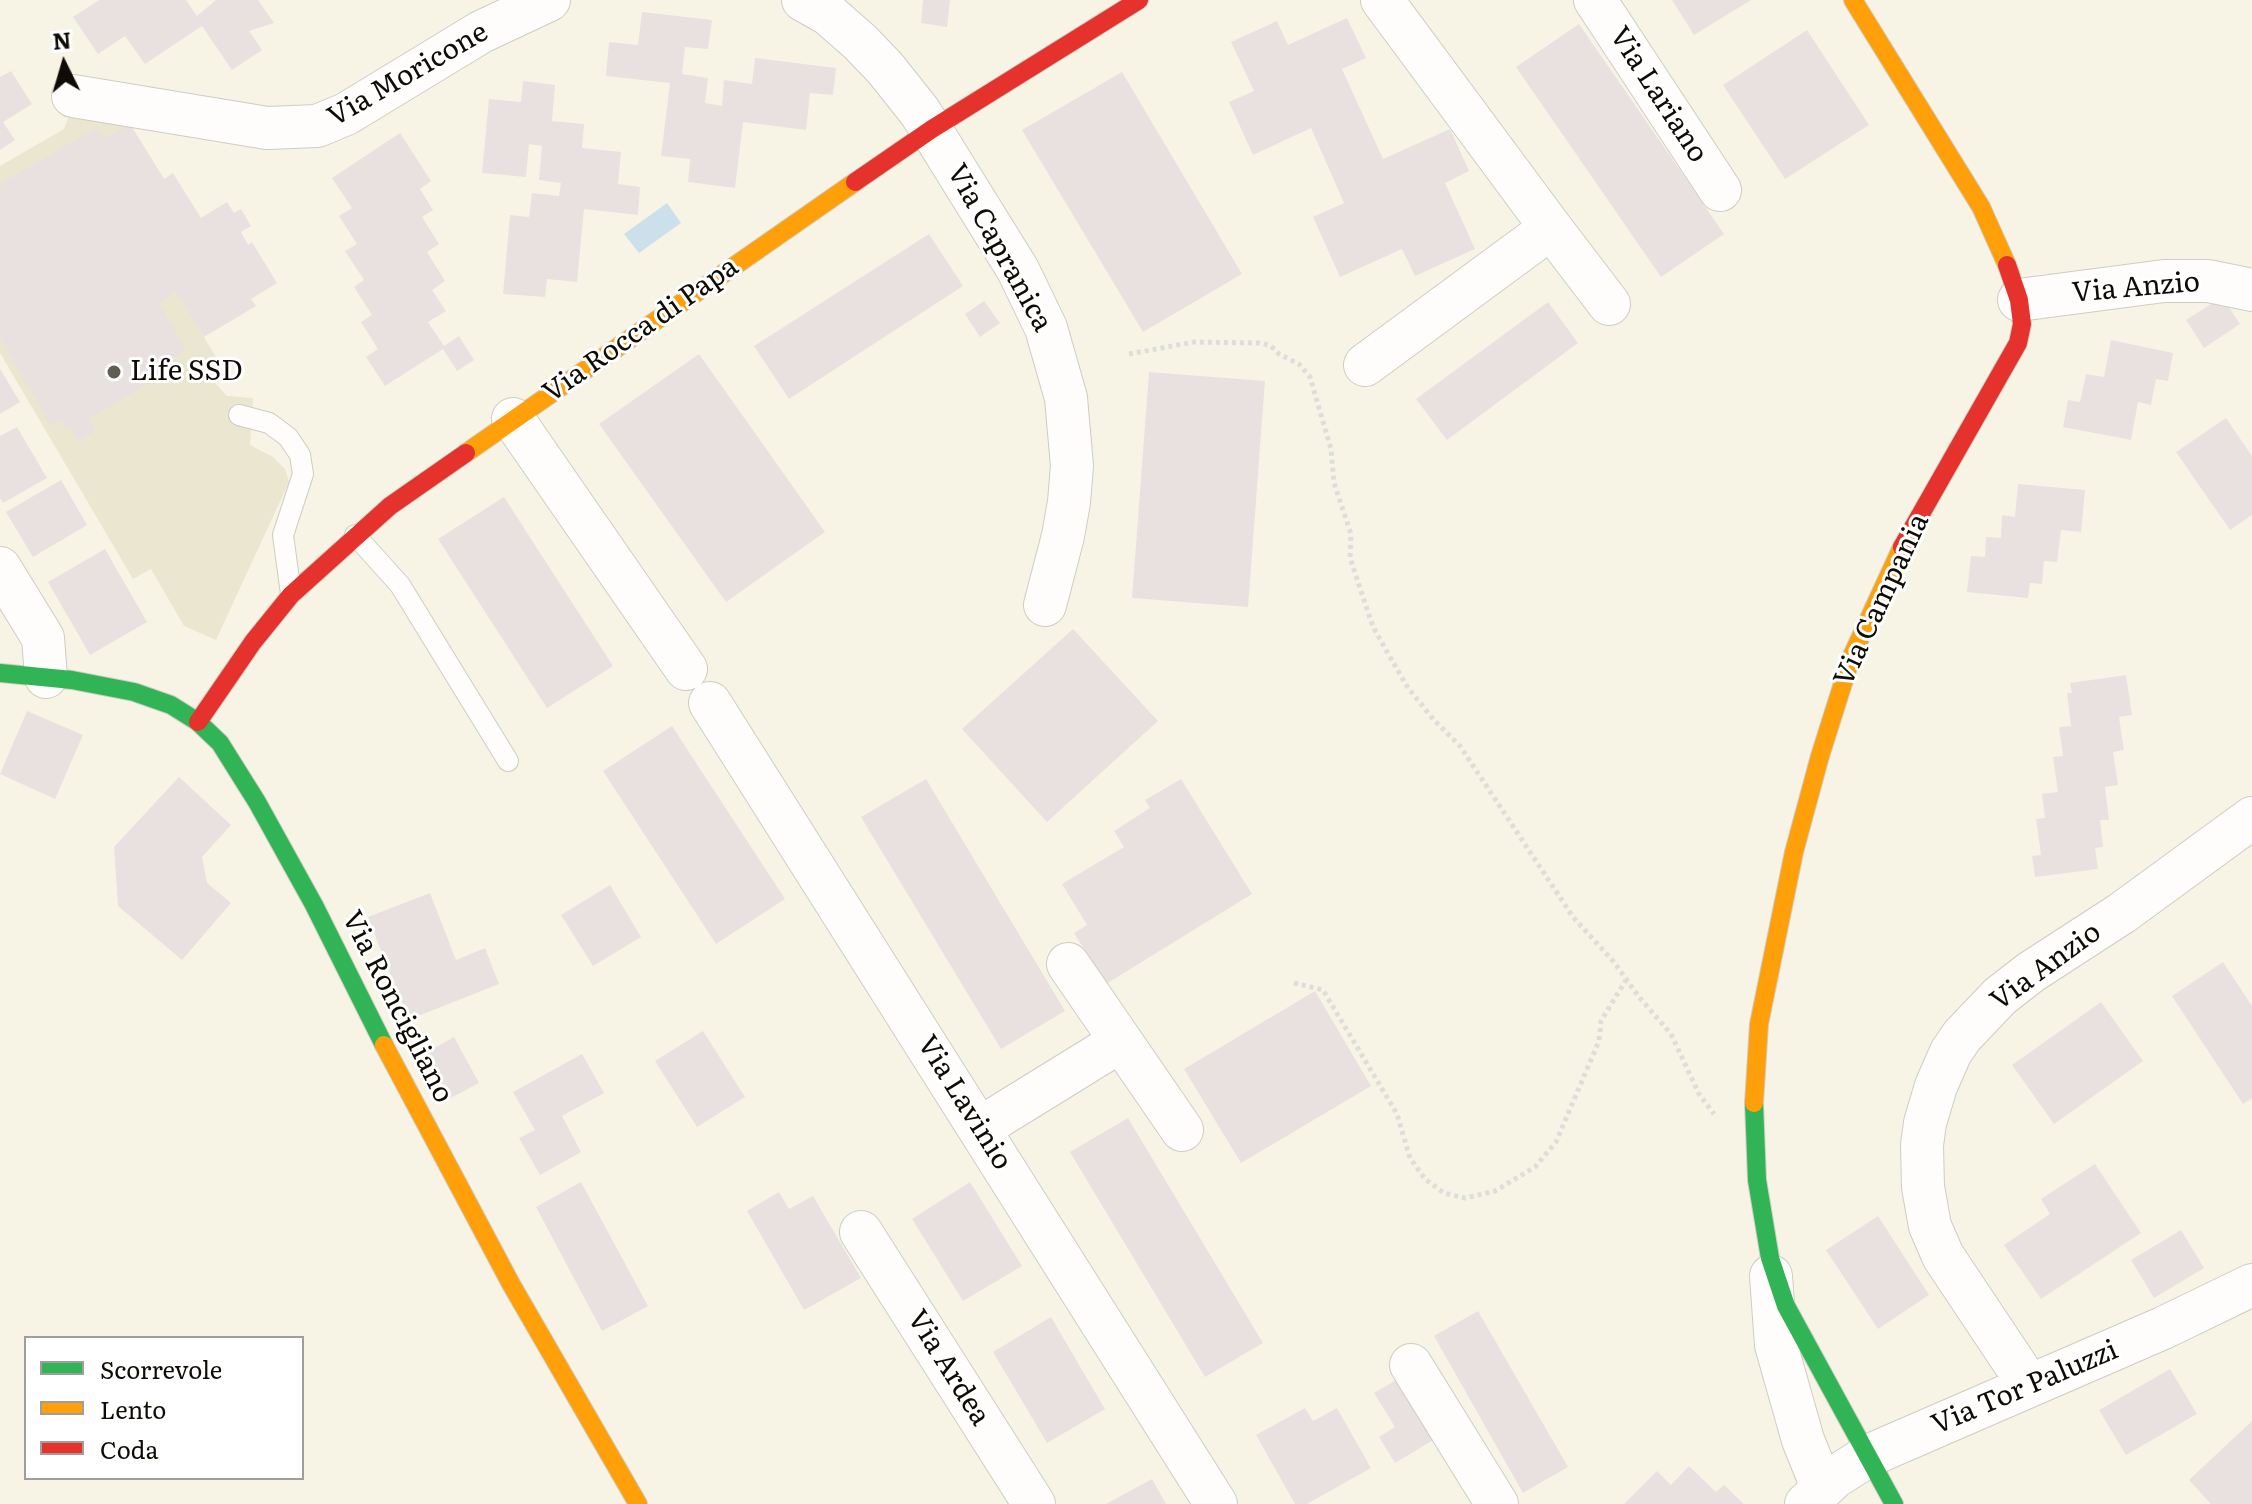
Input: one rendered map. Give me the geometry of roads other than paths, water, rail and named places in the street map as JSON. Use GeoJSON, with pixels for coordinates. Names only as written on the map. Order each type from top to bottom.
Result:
{"type":"FeatureCollection","features":[{"type":"Feature","properties":{"kind":"street","name":"Via Moricone"},"geometry":{"type":"LineString","coordinates":[[73,96],[267,128],[317,126],[346,114],[481,32],[549,0]]}},
{"type":"Feature","properties":{"kind":"street"},"geometry":{"type":"LineString","coordinates":[[803,0],[828,14],[860,42],[885,68],[932,129]]}},
{"type":"Feature","properties":{"kind":"street","name":"Via Rocca di Papa"},"geometry":{"type":"LineString","coordinates":[[198,722],[253,642],[291,595],[355,535],[410,491],[932,129],[1139,0]]}},
{"type":"Feature","properties":{"kind":"street"},"geometry":{"type":"LineString","coordinates":[[1382,0],[1609,304]]}},
{"type":"Feature","properties":{"kind":"street","name":"Via Lariano"},"geometry":{"type":"LineString","coordinates":[[1595,0],[1720,190]]}},
{"type":"Feature","properties":{"kind":"street","name":"Via Campania"},"geometry":{"type":"LineString","coordinates":[[1814,1496],[1803,1440],[1776,1345],[1770,1258],[1757,1180],[1754,1078],[1763,998],[1794,852],[1839,694],[1864,626],[1895,560],[2018,343],[2022,324],[2019,300],[1999,243],[1981,207],[1853,0]]}},
{"type":"Feature","properties":{"kind":"street","name":"Via Capranica"},"geometry":{"type":"LineString","coordinates":[[932,129],[1034,300],[1064,387],[1071,433],[1069,502],[1045,605]]}},
{"type":"Feature","properties":{"kind":"street"},"geometry":{"type":"LineString","coordinates":[[1365,365],[1551,228]]}},
{"type":"Feature","properties":{"kind":"street","name":"Via Anzio"},"geometry":{"type":"LineString","coordinates":[[2019,300],[2164,281],[2208,281],[2252,290]]}},
{"type":"Feature","properties":{"kind":"street"},"geometry":{"type":"LineString","coordinates":[[513,419],[686,669]]}},
{"type":"Feature","properties":{"kind":"street"},"geometry":{"type":"LineString","coordinates":[[0,568],[43,638],[46,677]]}},
{"type":"Feature","properties":{"kind":"street","name":"Via Roncigliano"},"geometry":{"type":"LineString","coordinates":[[0,673],[46,677],[134,692],[171,705],[198,722],[227,753],[314,905],[415,1108],[600,1442],[638,1504]]}},
{"type":"Feature","properties":{"kind":"street","name":"Via Lavinio"},"geometry":{"type":"LineString","coordinates":[[710,703],[1216,1504]]}},
{"type":"Feature","properties":{"kind":"street","name":"Via Anzio"},"geometry":{"type":"LineString","coordinates":[[2029,1385],[1943,1256],[1930,1226],[1923,1187],[1922,1145],[1936,1086],[1962,1036],[2000,996],[2155,890],[2252,818]]}},
{"type":"Feature","properties":{"kind":"street"},"geometry":{"type":"LineString","coordinates":[[1068,964],[1182,1130]]}},
{"type":"Feature","properties":{"kind":"street"},"geometry":{"type":"LineString","coordinates":[[980,1128],[1121,1041]]}},
{"type":"Feature","properties":{"kind":"street","name":"Via Ardea"},"geometry":{"type":"LineString","coordinates":[[861,1232],[1034,1504]]}},
{"type":"Feature","properties":{"kind":"street","name":"Via Campania"},"geometry":{"type":"LineString","coordinates":[[1770,1258],[1786,1306],[1894,1504]]}},
{"type":"Feature","properties":{"kind":"street","name":"Via Tor Paluzzi"},"geometry":{"type":"LineString","coordinates":[[1814,1496],[1846,1469],[1868,1456],[2163,1328],[2252,1285]]}},
{"type":"Feature","properties":{"kind":"street"},"geometry":{"type":"LineString","coordinates":[[1411,1365],[1497,1504]]}},
{"type":"Feature","properties":{"kind":"lane"},"geometry":{"type":"LineString","coordinates":[[239,415],[269,423],[288,437],[300,455],[303,474],[283,535],[291,595]]}},
{"type":"Feature","properties":{"kind":"lane"},"geometry":{"type":"LineString","coordinates":[[355,535],[400,585],[508,761]]}},
{"type":"Feature","properties":{"kind":"water"},"geometry":{"type":"Polygon","coordinates":[[[667,203],[681,223],[639,253],[624,234],[667,203]]]}},
{"type":"Feature","properties":{"kind":"place","name":"Life SSD"},"geometry":{"type":"Point","coordinates":[114,372]}}]}
